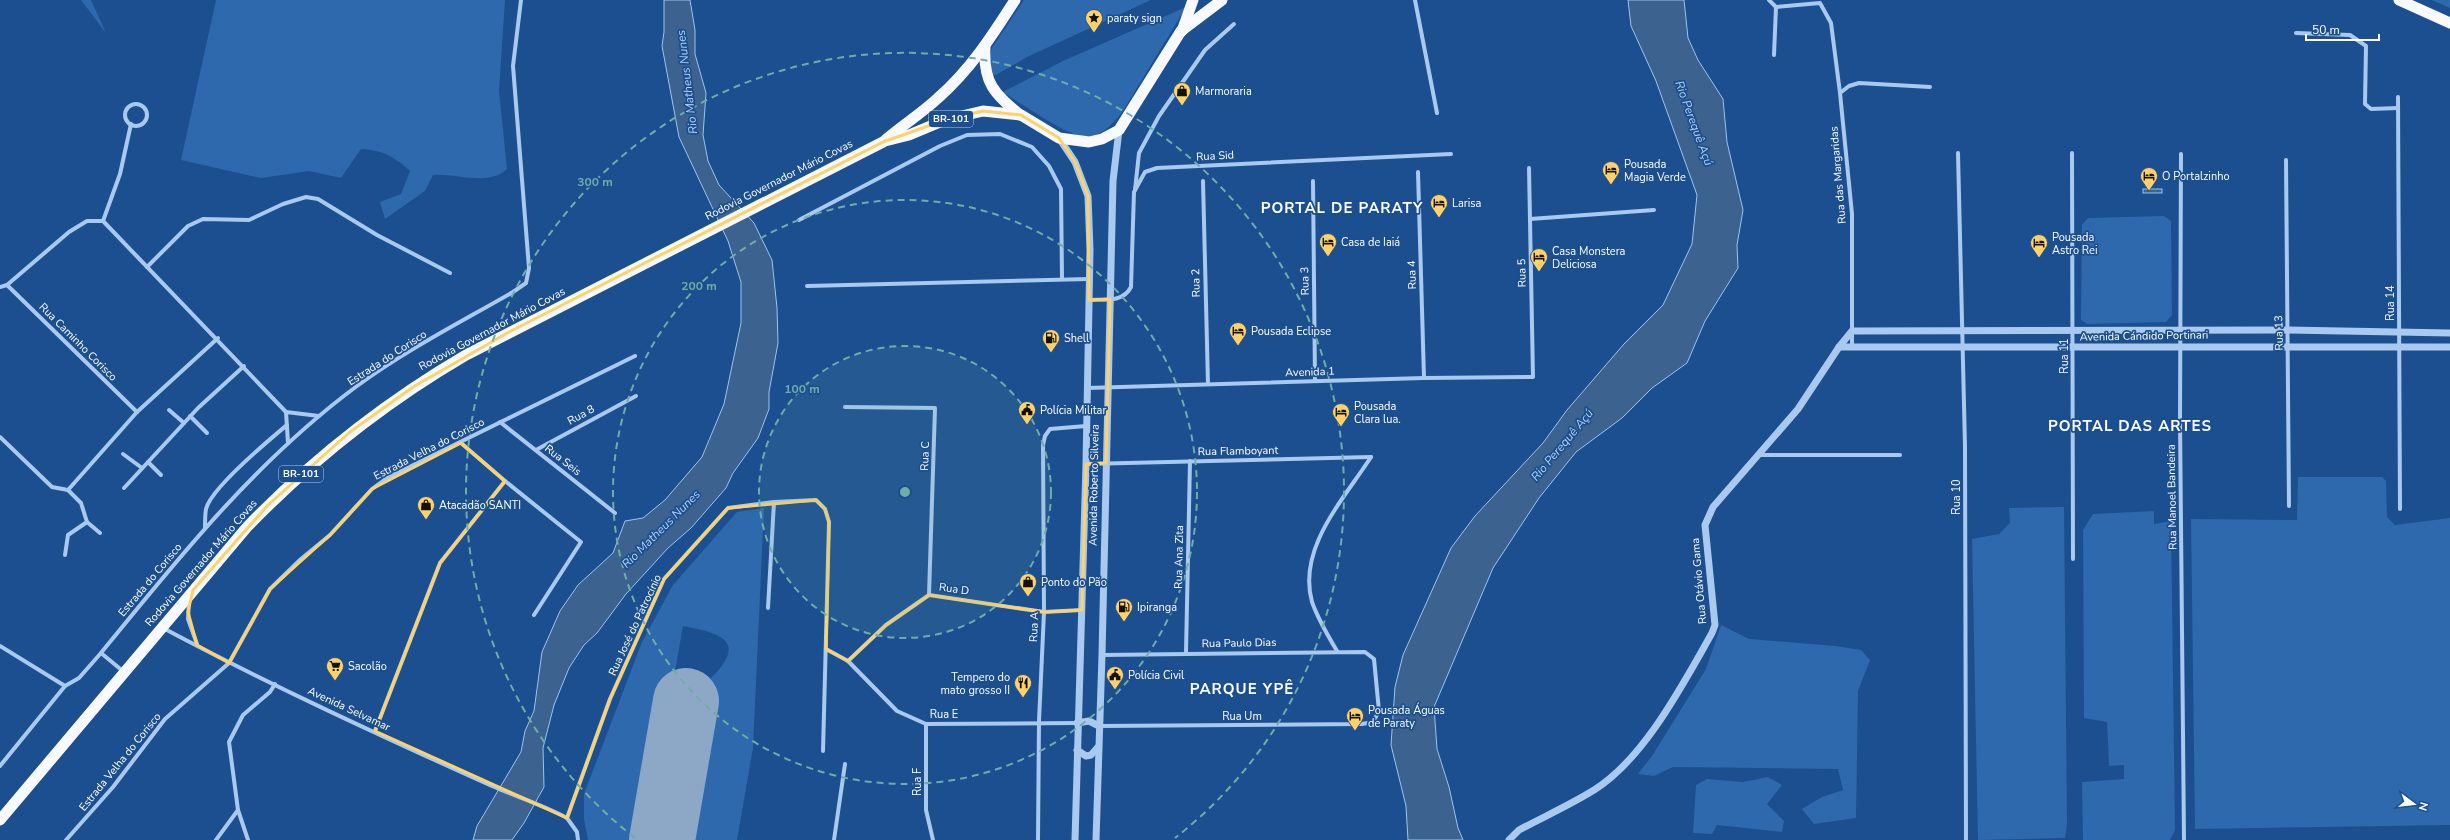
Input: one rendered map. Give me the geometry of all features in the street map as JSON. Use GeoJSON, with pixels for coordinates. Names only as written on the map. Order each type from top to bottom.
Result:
{"type":"FeatureCollection","features":[{"type":"Feature","properties":{"kind":"highway","name":"Rodovia Governador Mário Covas"},"geometry":{"type":"LineString","coordinates":[[0,820],[247,527],[290,484],[350,432],[392,402],[466,355],[883,142],[938,98],[985,47],[1015,0]]}},
{"type":"Feature","properties":{"kind":"highway"},"geometry":{"type":"LineString","coordinates":[[1119,130],[1181,31],[1193,0]]}},
{"type":"Feature","properties":{"kind":"highway"},"geometry":{"type":"LineString","coordinates":[[1181,31],[1222,0]]}},
{"type":"Feature","properties":{"kind":"highway"},"geometry":{"type":"LineString","coordinates":[[2399,0],[2450,23]]}},
{"type":"Feature","properties":{"kind":"highway"},"geometry":{"type":"LineString","coordinates":[[985,47],[984,65],[986,77],[1001,99],[1021,115]]}},
{"type":"Feature","properties":{"kind":"highway","name":"Rodovia Governador Mário Covas"},"geometry":{"type":"LineString","coordinates":[[883,142],[909,135],[969,113],[1002,112],[1021,115],[1059,138],[1089,142],[1102,139],[1119,130]]}},
{"type":"Feature","properties":{"kind":"street","name":"Estrada do Corisco"},"geometry":{"type":"LineString","coordinates":[[0,766],[65,686],[79,678],[101,653],[204,528],[288,443],[319,416],[390,364],[526,283],[529,268],[528,238],[513,66],[521,0]]}},
{"type":"Feature","properties":{"kind":"street"},"geometry":{"type":"LineString","coordinates":[[1415,0],[1437,113]]}},
{"type":"Feature","properties":{"kind":"street"},"geometry":{"type":"LineString","coordinates":[[1769,0],[1776,7],[1774,55]]}},
{"type":"Feature","properties":{"kind":"street","name":"Rua das Margaridas"},"geometry":{"type":"LineString","coordinates":[[1776,7],[1820,3],[1831,23],[1840,93],[1852,214],[1852,348]]}},
{"type":"Feature","properties":{"kind":"street"},"geometry":{"type":"LineString","coordinates":[[1134,192],[1139,153],[1159,116],[1205,50],[1234,24]]}},
{"type":"Feature","properties":{"kind":"street"},"geometry":{"type":"LineString","coordinates":[[2296,33],[2350,35],[2366,46],[2365,104],[2370,109],[2398,108]]}},
{"type":"Feature","properties":{"kind":"street"},"geometry":{"type":"LineString","coordinates":[[1840,93],[1849,86],[1859,83],[1930,87]]}},
{"type":"Feature","properties":{"kind":"street","name":"Rua 14"},"geometry":{"type":"LineString","coordinates":[[2398,97],[2398,347],[2400,509]]}},
{"type":"Feature","properties":{"kind":"street"},"geometry":{"type":"LineString","coordinates":[[103,221],[120,174],[131,124],[126,117],[127,109],[134,104],[142,105],[148,113],[144,122],[135,126],[131,124]]}},
{"type":"Feature","properties":{"kind":"street","name":"Avenida Roberto Silveira"},"geometry":{"type":"LineString","coordinates":[[1096,840],[1102,655],[1107,387],[1113,181],[1119,130]]}},
{"type":"Feature","properties":{"kind":"street"},"geometry":{"type":"LineString","coordinates":[[799,220],[940,146],[967,135],[1000,134],[1032,147],[1049,166],[1061,189],[1062,278]]}},
{"type":"Feature","properties":{"kind":"street","name":"Avenida Roberto Silveira"},"geometry":{"type":"LineString","coordinates":[[1059,138],[1075,162],[1088,196],[1089,300],[1086,464],[1075,840]]}},
{"type":"Feature","properties":{"kind":"street","name":"Rua 10"},"geometry":{"type":"LineString","coordinates":[[1958,153],[1965,446],[1966,840]]}},
{"type":"Feature","properties":{"kind":"street","name":"Rua 11"},"geometry":{"type":"LineString","coordinates":[[2072,153],[2073,559]]}},
{"type":"Feature","properties":{"kind":"street","name":"Rua Sid"},"geometry":{"type":"LineString","coordinates":[[1089,300],[1124,297],[1131,288],[1134,192],[1145,172],[1157,168],[1451,154]]}},
{"type":"Feature","properties":{"kind":"street","name":"Rua Manoel Bandeira"},"geometry":{"type":"LineString","coordinates":[[2180,154],[2184,840]]}},
{"type":"Feature","properties":{"kind":"street","name":"Rua 13"},"geometry":{"type":"LineString","coordinates":[[2286,160],[2289,506]]}},
{"type":"Feature","properties":{"kind":"street","name":"Rua 5"},"geometry":{"type":"LineString","coordinates":[[1529,168],[1533,377]]}},
{"type":"Feature","properties":{"kind":"street","name":"Rua 4"},"geometry":{"type":"LineString","coordinates":[[1418,172],[1424,378]]}},
{"type":"Feature","properties":{"kind":"street","name":"Rua 2"},"geometry":{"type":"LineString","coordinates":[[1203,181],[1208,384]]}},
{"type":"Feature","properties":{"kind":"street","name":"Rua 3"},"geometry":{"type":"LineString","coordinates":[[1312,181],[1315,381]]}},
{"type":"Feature","properties":{"kind":"street"},"geometry":{"type":"LineString","coordinates":[[147,267],[188,226],[203,219],[249,220],[283,204],[306,198],[318,199],[377,235],[450,272]]}},
{"type":"Feature","properties":{"kind":"street"},"geometry":{"type":"LineString","coordinates":[[1530,219],[1654,210]]}},
{"type":"Feature","properties":{"kind":"street"},"geometry":{"type":"LineString","coordinates":[[0,287],[7,285],[69,232],[87,221],[103,221],[218,338],[286,412],[288,443]]}},
{"type":"Feature","properties":{"kind":"street"},"geometry":{"type":"LineString","coordinates":[[807,286],[1062,278],[1089,279]]}},
{"type":"Feature","properties":{"kind":"street","name":"Rua Caminho Corisco"},"geometry":{"type":"LineString","coordinates":[[7,285],[137,412]]}},
{"type":"Feature","properties":{"kind":"street"},"geometry":{"type":"LineString","coordinates":[[1852,331],[1963,332],[2288,330],[2450,333]]}},
{"type":"Feature","properties":{"kind":"street","name":"Rua Otávio Gama"},"geometry":{"type":"LineString","coordinates":[[1509,840],[1518,830],[1595,790],[1627,763],[1659,721],[1712,633],[1715,625],[1705,525],[1713,507],[1798,409],[1839,347],[1852,331]]}},
{"type":"Feature","properties":{"kind":"street"},"geometry":{"type":"LineString","coordinates":[[68,490],[137,412],[218,338]]}},
{"type":"Feature","properties":{"kind":"street","name":"Avenida Cándido Portinari"},"geometry":{"type":"LineString","coordinates":[[1839,347],[2450,347]]}},
{"type":"Feature","properties":{"kind":"street","name":"Estrada Velha do Corisco"},"geometry":{"type":"LineString","coordinates":[[66,840],[113,787],[165,719],[229,663],[240,648],[249,626],[270,589],[301,559],[330,535],[372,489],[387,478],[461,443],[500,422],[635,356]]}},
{"type":"Feature","properties":{"kind":"street"},"geometry":{"type":"LineString","coordinates":[[124,488],[190,416],[244,366]]}},
{"type":"Feature","properties":{"kind":"street","name":"Avenida 1"},"geometry":{"type":"LineString","coordinates":[[1087,388],[1424,378],[1533,377]]}},
{"type":"Feature","properties":{"kind":"street","name":"Rua 8"},"geometry":{"type":"LineString","coordinates":[[536,450],[636,396]]}},
{"type":"Feature","properties":{"kind":"street","name":"Rua C"},"geometry":{"type":"LineString","coordinates":[[845,407],[935,408],[929,595]]}},
{"type":"Feature","properties":{"kind":"street"},"geometry":{"type":"LineString","coordinates":[[169,410],[184,423]]}},
{"type":"Feature","properties":{"kind":"street"},"geometry":{"type":"LineString","coordinates":[[286,412],[319,416]]}},
{"type":"Feature","properties":{"kind":"street"},"geometry":{"type":"LineString","coordinates":[[190,416],[207,433]]}},
{"type":"Feature","properties":{"kind":"street","name":"Rua Seis"},"geometry":{"type":"LineString","coordinates":[[500,422],[615,513]]}},
{"type":"Feature","properties":{"kind":"street"},"geometry":{"type":"LineString","coordinates":[[204,528],[206,508],[225,483],[256,450],[287,425]]}},
{"type":"Feature","properties":{"kind":"street","name":"Rua A"},"geometry":{"type":"LineString","coordinates":[[1038,840],[1039,721],[1044,612],[1045,436],[1050,429],[1086,426]]}},
{"type":"Feature","properties":{"kind":"street"},"geometry":{"type":"LineString","coordinates":[[0,437],[52,487],[68,490],[81,503],[87,522],[100,533]]}},
{"type":"Feature","properties":{"kind":"street"},"geometry":{"type":"LineString","coordinates":[[461,443],[505,481],[581,542],[534,615]]}},
{"type":"Feature","properties":{"kind":"street"},"geometry":{"type":"LineString","coordinates":[[123,454],[142,468]]}},
{"type":"Feature","properties":{"kind":"street"},"geometry":{"type":"LineString","coordinates":[[1758,455],[1900,455]]}},
{"type":"Feature","properties":{"kind":"street","name":"Rua Flamboyant"},"geometry":{"type":"LineString","coordinates":[[1086,464],[1371,457],[1316,543],[1309,570],[1313,602],[1337,651]]}},
{"type":"Feature","properties":{"kind":"street","name":"Rua Ana Zita"},"geometry":{"type":"LineString","coordinates":[[1186,653],[1190,461]]}},
{"type":"Feature","properties":{"kind":"street"},"geometry":{"type":"LineString","coordinates":[[148,462],[161,475]]}},
{"type":"Feature","properties":{"kind":"street"},"geometry":{"type":"LineString","coordinates":[[375,731],[440,563],[505,481]]}},
{"type":"Feature","properties":{"kind":"street","name":"Rua José do Patrocínio"},"geometry":{"type":"LineString","coordinates":[[568,818],[610,700],[664,579],[728,508],[774,502],[816,500],[825,509],[829,522],[823,751]]}},
{"type":"Feature","properties":{"kind":"street"},"geometry":{"type":"LineString","coordinates":[[768,608],[774,502]]}},
{"type":"Feature","properties":{"kind":"street"},"geometry":{"type":"LineString","coordinates":[[65,555],[68,535],[87,522]]}},
{"type":"Feature","properties":{"kind":"street"},"geometry":{"type":"LineString","coordinates":[[193,590],[188,606],[188,619],[197,645]]}},
{"type":"Feature","properties":{"kind":"street","name":"Rua D"},"geometry":{"type":"LineString","coordinates":[[848,661],[886,625],[929,595],[1044,612],[1082,610]]}},
{"type":"Feature","properties":{"kind":"street","name":"Avenida Selvamar"},"geometry":{"type":"LineString","coordinates":[[162,627],[229,663],[494,786],[541,804],[568,818]]}},
{"type":"Feature","properties":{"kind":"street"},"geometry":{"type":"LineString","coordinates":[[0,646],[65,686]]}},
{"type":"Feature","properties":{"kind":"street","name":"Rua E"},"geometry":{"type":"LineString","coordinates":[[826,649],[848,661],[897,711],[926,724],[1039,721],[1078,723]]}},
{"type":"Feature","properties":{"kind":"street","name":"Rua Paulo Dias"},"geometry":{"type":"LineString","coordinates":[[1102,655],[1337,651],[1365,652],[1374,659],[1379,711]]}},
{"type":"Feature","properties":{"kind":"street"},"geometry":{"type":"LineString","coordinates":[[101,653],[124,672]]}},
{"type":"Feature","properties":{"kind":"street"},"geometry":{"type":"LineString","coordinates":[[248,840],[238,810],[229,742],[243,715],[270,692],[275,684]]}},
{"type":"Feature","properties":{"kind":"street","name":"Rua Um"},"geometry":{"type":"LineString","coordinates":[[1099,726],[1362,724],[1373,722],[1379,711]]}},
{"type":"Feature","properties":{"kind":"street"},"geometry":{"type":"LineString","coordinates":[[1078,723],[1089,721],[1099,726]]}},
{"type":"Feature","properties":{"kind":"street","name":"Rua F"},"geometry":{"type":"LineString","coordinates":[[926,724],[926,810],[934,840]]}},
{"type":"Feature","properties":{"kind":"street"},"geometry":{"type":"LineString","coordinates":[[1077,750],[1086,756],[1091,755],[1098,747]]}},
{"type":"Feature","properties":{"kind":"street"},"geometry":{"type":"LineString","coordinates":[[834,840],[845,764]]}},
{"type":"Feature","properties":{"kind":"street"},"geometry":{"type":"LineString","coordinates":[[216,840],[238,810]]}},
{"type":"Feature","properties":{"kind":"street"},"geometry":{"type":"LineString","coordinates":[[568,818],[577,832],[578,840]]}},
{"type":"Feature","properties":{"kind":"highlighted area"},"geometry":{"type":"Polygon","coordinates":[[[983,111],[1021,115],[1059,138],[1075,162],[1088,196],[1089,300],[1110,299],[1106,463],[1086,464],[1082,610],[1044,612],[929,595],[886,625],[848,661],[826,649],[829,522],[825,509],[816,500],[728,508],[664,579],[610,699],[567,818],[375,731],[440,563],[505,481],[461,443],[372,489],[330,535],[270,589],[229,663],[197,645],[188,612],[193,590],[268,505],[350,432],[413,387],[509,332],[883,142],[945,120],[983,111]]]}},
{"type":"Feature","properties":{"kind":"shaded area"},"geometry":{"type":"Polygon","coordinates":[[[81,0],[91,0],[106,33],[81,0]]]}},
{"type":"Feature","properties":{"kind":"shaded area"},"geometry":{"type":"Polygon","coordinates":[[[216,0],[505,0],[499,91],[507,169],[491,177],[482,178],[433,175],[425,191],[385,219],[380,202],[401,194],[410,171],[394,158],[376,151],[361,149],[341,178],[309,171],[261,178],[181,160],[216,0]]]}},
{"type":"Feature","properties":{"kind":"shaded area"},"geometry":{"type":"Polygon","coordinates":[[[1024,0],[1151,0],[1027,57],[996,75],[991,75],[990,55],[992,48],[1024,0]]]}},
{"type":"Feature","properties":{"kind":"shaded area"},"geometry":{"type":"Polygon","coordinates":[[[2432,0],[2450,0],[2450,8],[2432,0]]]}},
{"type":"Feature","properties":{"kind":"shaded area"},"geometry":{"type":"Polygon","coordinates":[[[1186,7],[1123,111],[1113,123],[1096,135],[1087,136],[1068,132],[1003,92],[1063,61],[1186,7]]]}},
{"type":"Feature","properties":{"kind":"shaded area"},"geometry":{"type":"Polygon","coordinates":[[[2164,216],[2171,221],[2172,315],[2166,322],[2087,324],[2081,320],[2082,225],[2088,218],[2164,216]]]}},
{"type":"Feature","properties":{"kind":"shaded area"},"geometry":{"type":"Polygon","coordinates":[[[2298,477],[2382,477],[2386,481],[2387,517],[2395,525],[2450,518],[2450,825],[2195,829],[2191,519],[2297,520],[2298,477]]]}},
{"type":"Feature","properties":{"kind":"shaded area"},"geometry":{"type":"Polygon","coordinates":[[[2064,507],[2067,824],[2065,838],[1978,840],[1972,539],[1999,534],[2010,523],[2009,508],[2064,507]]]}},
{"type":"Feature","properties":{"kind":"shaded area"},"geometry":{"type":"Polygon","coordinates":[[[764,508],[753,748],[737,840],[679,840],[707,682],[720,669],[727,658],[729,649],[726,642],[720,637],[698,629],[683,626],[645,840],[588,840],[584,819],[584,794],[642,642],[673,585],[737,512],[764,508]]]}},
{"type":"Feature","properties":{"kind":"shaded area"},"geometry":{"type":"Polygon","coordinates":[[[2154,511],[2154,524],[2171,521],[2175,830],[2170,840],[2083,840],[2082,782],[2124,779],[2124,765],[2109,766],[2107,722],[2084,718],[2083,530],[2093,514],[2154,511]]]}},
{"type":"Feature","properties":{"kind":"shaded area"},"geometry":{"type":"Polygon","coordinates":[[[1721,625],[1749,639],[1835,646],[1861,650],[1870,660],[1858,691],[1856,818],[1814,824],[1802,809],[1822,797],[1843,790],[1838,769],[1673,767],[1654,776],[1638,774],[1652,756],[1706,669],[1721,625]]]}},
{"type":"Feature","properties":{"kind":"shaded area"},"geometry":{"type":"Polygon","coordinates":[[[1768,777],[1782,785],[1767,804],[1784,821],[1782,832],[1717,825],[1712,834],[1693,833],[1696,785],[1707,779],[1743,782],[1768,777]]]}},
{"type":"Feature","properties":{"kind":"water","name":"Rio Matheus Nunes"},"geometry":{"type":"Polygon","coordinates":[[[664,0],[690,0],[695,30],[695,54],[706,93],[703,135],[708,161],[719,185],[754,223],[772,260],[777,308],[778,343],[769,392],[769,409],[758,438],[733,473],[726,488],[691,528],[668,548],[626,594],[597,633],[584,645],[569,668],[554,705],[543,748],[544,787],[524,823],[512,840],[473,840],[477,826],[521,752],[525,731],[534,711],[542,652],[560,611],[578,585],[613,553],[625,521],[643,518],[665,500],[702,457],[724,404],[741,323],[741,282],[728,241],[679,137],[662,46],[664,32],[664,0]]]}},
{"type":"Feature","properties":{"kind":"water","name":"Rio Perequê Açú"},"geometry":{"type":"Polygon","coordinates":[[[1628,0],[1684,0],[1688,38],[1698,60],[1723,99],[1727,142],[1743,210],[1737,245],[1738,268],[1705,321],[1687,363],[1652,388],[1622,418],[1576,452],[1539,498],[1493,568],[1434,707],[1437,749],[1449,787],[1458,828],[1463,840],[1408,840],[1406,806],[1391,745],[1395,687],[1403,655],[1451,548],[1475,516],[1543,443],[1567,410],[1624,344],[1663,305],[1692,244],[1697,195],[1656,81],[1631,26],[1628,0]]]}},
{"type":"Feature","properties":{"kind":"water"},"geometry":{"type":"Polygon","coordinates":[[[2143,189],[2162,189],[2162,193],[2143,193],[2143,189]]]}},
{"type":"Feature","properties":{"kind":"runway"},"geometry":{"type":"LineString","coordinates":[[662,840],[686,701]]}},
{"type":"Feature","properties":{"kind":"place","name":"paraty sign"},"geometry":{"type":"Point","coordinates":[1094,33]}},
{"type":"Feature","properties":{"kind":"place","name":"Marmoraria"},"geometry":{"type":"Point","coordinates":[1182,106]}},
{"type":"Feature","properties":{"kind":"place","name":"Pousada Magia Verde"},"geometry":{"type":"Point","coordinates":[1611,185]}},
{"type":"Feature","properties":{"kind":"place","name":"O Portalzinho"},"geometry":{"type":"Point","coordinates":[2149,191]}},
{"type":"Feature","properties":{"kind":"place","name":"Larisa"},"geometry":{"type":"Point","coordinates":[1439,218]}},
{"type":"Feature","properties":{"kind":"place","name":"Casa de Iaiá"},"geometry":{"type":"Point","coordinates":[1328,257]}},
{"type":"Feature","properties":{"kind":"place","name":"Pousada Astro Rei"},"geometry":{"type":"Point","coordinates":[2039,258]}},
{"type":"Feature","properties":{"kind":"place","name":"Casa Monstera Deliciosa"},"geometry":{"type":"Point","coordinates":[1539,272]}},
{"type":"Feature","properties":{"kind":"place","name":"Pousada Eclipse"},"geometry":{"type":"Point","coordinates":[1238,346]}},
{"type":"Feature","properties":{"kind":"place","name":"Shell"},"geometry":{"type":"Point","coordinates":[1051,353]}},
{"type":"Feature","properties":{"kind":"place","name":"Polícia Militar"},"geometry":{"type":"Point","coordinates":[1027,425]}},
{"type":"Feature","properties":{"kind":"place","name":"Pousada Clara lua."},"geometry":{"type":"Point","coordinates":[1341,427]}},
{"type":"Feature","properties":{"kind":"place","name":"Atacadão SANTI"},"geometry":{"type":"Point","coordinates":[426,520]}},
{"type":"Feature","properties":{"kind":"place","name":"Ponto do Pão"},"geometry":{"type":"Point","coordinates":[1028,597]}},
{"type":"Feature","properties":{"kind":"place","name":"Ipiranga"},"geometry":{"type":"Point","coordinates":[1124,622]}},
{"type":"Feature","properties":{"kind":"place","name":"Sacolão"},"geometry":{"type":"Point","coordinates":[335,681]}},
{"type":"Feature","properties":{"kind":"place","name":"Polícia Civil"},"geometry":{"type":"Point","coordinates":[1115,690]}},
{"type":"Feature","properties":{"kind":"place","name":"Tempero do mato grosso II"},"geometry":{"type":"Point","coordinates":[1023,698]}},
{"type":"Feature","properties":{"kind":"place","name":"Pousada Águas de Paraty"},"geometry":{"type":"Point","coordinates":[1355,731]}},
{"type":"Feature","properties":{"kind":"district","name":"PORTAL DE PARATY"},"geometry":{"type":"Point","coordinates":[1342,208]}},
{"type":"Feature","properties":{"kind":"district","name":"PORTAL DAS ARTES"},"geometry":{"type":"Point","coordinates":[2130,426]}},
{"type":"Feature","properties":{"kind":"district","name":"PARQUE YPÊ"},"geometry":{"type":"Point","coordinates":[1242,689]}}]}
